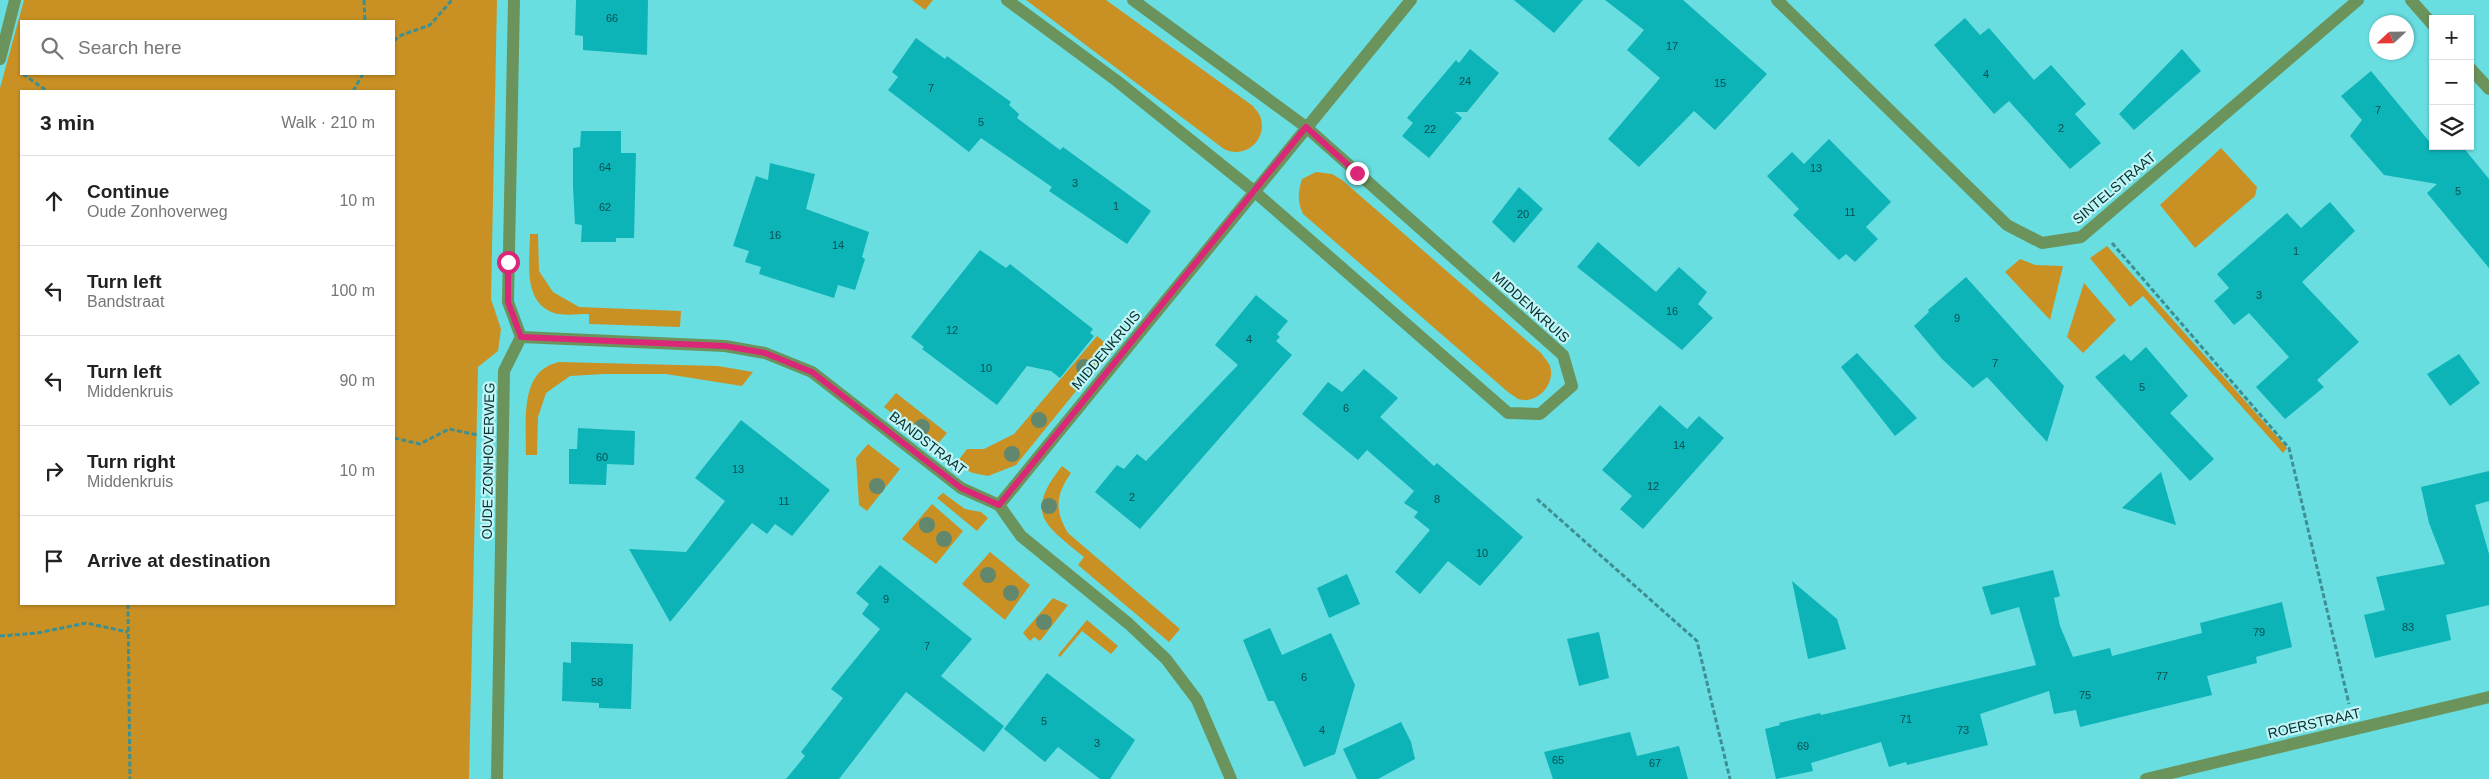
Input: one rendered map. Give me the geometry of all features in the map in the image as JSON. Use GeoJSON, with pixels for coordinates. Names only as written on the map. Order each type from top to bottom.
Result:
{"type":"FeatureCollection","features":[{"type":"Feature","properties":{"kind":"street"},"geometry":{"type":"LineString","coordinates":[[0,59],[15,0]]}},
{"type":"Feature","properties":{"kind":"street"},"geometry":{"type":"LineString","coordinates":[[514,0],[508,302],[521,337]]}},
{"type":"Feature","properties":{"kind":"street","name":"MIDDENKRUIS"},"geometry":{"type":"LineString","coordinates":[[1006,0],[1117,81],[1255,192],[1508,413],[1540,414],[1572,386],[1563,355],[1306,127],[1133,0]]}},
{"type":"Feature","properties":{"kind":"street","name":"MIDDENKRUIS"},"geometry":{"type":"LineString","coordinates":[[999,505],[1411,0]]}},
{"type":"Feature","properties":{"kind":"street","name":"SINTELSTRAAT"},"geometry":{"type":"LineString","coordinates":[[1777,0],[2007,225],[2042,243],[2081,237],[2358,0]]}},
{"type":"Feature","properties":{"kind":"street"},"geometry":{"type":"LineString","coordinates":[[2411,0],[2429,20]]}},
{"type":"Feature","properties":{"kind":"street"},"geometry":{"type":"LineString","coordinates":[[2474,72],[2489,89]]}},
{"type":"Feature","properties":{"kind":"street","name":"BANDSTRAAT"},"geometry":{"type":"LineString","coordinates":[[521,337],[725,346],[765,353],[812,372],[961,488],[999,505]]}},
{"type":"Feature","properties":{"kind":"street","name":"OUDE ZONHOVERWEG"},"geometry":{"type":"LineString","coordinates":[[497,779],[504,371],[521,337]]}},
{"type":"Feature","properties":{"kind":"street"},"geometry":{"type":"LineString","coordinates":[[999,505],[1021,536],[1129,624],[1166,659],[1197,700],[1231,779]]}},
{"type":"Feature","properties":{"kind":"street","name":"ROERSTRAAT"},"geometry":{"type":"LineString","coordinates":[[2146,779],[2489,697]]}},
{"type":"Feature","properties":{"kind":"path"},"geometry":{"type":"LineString","coordinates":[[364,0],[365,20]]}},
{"type":"Feature","properties":{"kind":"path"},"geometry":{"type":"LineString","coordinates":[[395,40],[399,36],[430,25],[452,0]]}},
{"type":"Feature","properties":{"kind":"path"},"geometry":{"type":"LineString","coordinates":[[24,75],[46,90]]}},
{"type":"Feature","properties":{"kind":"path"},"geometry":{"type":"LineString","coordinates":[[354,90],[362,75]]}},
{"type":"Feature","properties":{"kind":"path"},"geometry":{"type":"LineString","coordinates":[[2109,239],[2289,448],[2350,709]]}},
{"type":"Feature","properties":{"kind":"path"},"geometry":{"type":"LineString","coordinates":[[395,438],[420,444],[449,429],[485,436]]}},
{"type":"Feature","properties":{"kind":"path"},"geometry":{"type":"LineString","coordinates":[[1537,499],[1697,641],[1730,779]]}},
{"type":"Feature","properties":{"kind":"path"},"geometry":{"type":"LineString","coordinates":[[128,605],[130,779]]}},
{"type":"Feature","properties":{"kind":"path"},"geometry":{"type":"LineString","coordinates":[[0,636],[38,633],[86,624],[128,632]]}},
{"type":"Feature","properties":{"kind":"shaded area"},"geometry":{"type":"Polygon","coordinates":[[[24,0],[497,0],[491,299],[501,329],[498,351],[478,367],[469,779],[0,779],[0,88],[24,0]]]}},
{"type":"Feature","properties":{"kind":"shaded area"},"geometry":{"type":"Polygon","coordinates":[[[912,0],[933,0],[925,10],[912,0]]]}},
{"type":"Feature","properties":{"kind":"shaded area"},"geometry":{"type":"Polygon","coordinates":[[[1026,0],[1106,0],[1253,106],[1262,124],[1258,139],[1253,145],[1240,152],[1224,149],[1026,0]]]}},
{"type":"Feature","properties":{"kind":"shaded area"},"geometry":{"type":"Polygon","coordinates":[[[2221,148],[2257,187],[2255,196],[2195,248],[2160,205],[2221,148]]]}},
{"type":"Feature","properties":{"kind":"shaded area"},"geometry":{"type":"Polygon","coordinates":[[[1316,172],[1332,174],[1342,180],[1541,353],[1550,366],[1551,373],[1548,386],[1532,399],[1518,399],[1508,392],[1303,214],[1299,197],[1302,179],[1316,172]]]}},
{"type":"Feature","properties":{"kind":"shaded area"},"geometry":{"type":"Polygon","coordinates":[[[530,234],[538,234],[539,271],[553,292],[579,307],[681,311],[680,327],[589,324],[589,314],[558,314],[544,308],[532,290],[530,280],[530,234]]]}},
{"type":"Feature","properties":{"kind":"shaded area"},"geometry":{"type":"Polygon","coordinates":[[[2107,246],[2287,448],[2283,453],[2143,296],[2130,307],[2090,258],[2107,246]]]}},
{"type":"Feature","properties":{"kind":"shaded area"},"geometry":{"type":"Polygon","coordinates":[[[2020,259],[2035,265],[2063,266],[2050,320],[2005,272],[2020,259]]]}},
{"type":"Feature","properties":{"kind":"shaded area"},"geometry":{"type":"Polygon","coordinates":[[[2084,283],[2116,320],[2083,353],[2067,337],[2084,283]]]}},
{"type":"Feature","properties":{"kind":"shaded area"},"geometry":{"type":"Polygon","coordinates":[[[1097,336],[1111,348],[1016,465],[988,476],[973,473],[955,465],[967,449],[984,449],[1014,434],[1097,336]]]}},
{"type":"Feature","properties":{"kind":"shaded area"},"geometry":{"type":"Polygon","coordinates":[[[559,362],[718,366],[753,372],[742,386],[666,374],[570,376],[546,393],[538,417],[537,455],[526,455],[526,413],[531,387],[537,376],[546,367],[559,362]]]}},
{"type":"Feature","properties":{"kind":"shaded area"},"geometry":{"type":"Polygon","coordinates":[[[896,393],[947,433],[935,447],[884,407],[896,393]]]}},
{"type":"Feature","properties":{"kind":"shaded area"},"geometry":{"type":"Polygon","coordinates":[[[868,444],[900,469],[867,511],[859,505],[856,458],[868,444]]]}},
{"type":"Feature","properties":{"kind":"shaded area"},"geometry":{"type":"Polygon","coordinates":[[[1062,466],[1071,473],[1060,495],[1059,509],[1063,525],[1068,533],[1180,629],[1169,642],[1078,565],[1084,557],[1058,536],[1049,526],[1044,517],[1042,507],[1044,496],[1050,482],[1062,466]]]}},
{"type":"Feature","properties":{"kind":"shaded area"},"geometry":{"type":"Polygon","coordinates":[[[943,493],[965,509],[981,512],[988,518],[977,531],[937,498],[943,493]]]}},
{"type":"Feature","properties":{"kind":"shaded area"},"geometry":{"type":"Polygon","coordinates":[[[932,504],[963,531],[936,564],[902,539],[932,504]]]}},
{"type":"Feature","properties":{"kind":"shaded area"},"geometry":{"type":"Polygon","coordinates":[[[990,552],[1030,585],[1005,620],[962,584],[990,552]]]}},
{"type":"Feature","properties":{"kind":"shaded area"},"geometry":{"type":"Polygon","coordinates":[[[1053,598],[1068,605],[1040,641],[1034,637],[1030,641],[1023,633],[1053,598]]]}},
{"type":"Feature","properties":{"kind":"shaded area"},"geometry":{"type":"Polygon","coordinates":[[[1087,620],[1118,646],[1111,654],[1082,631],[1060,657],[1058,655],[1087,620]]]}},
{"type":"Feature","properties":{"kind":"building"},"geometry":{"type":"Polygon","coordinates":[[[576,0],[648,0],[647,55],[583,50],[583,36],[575,35],[576,0]]]}},
{"type":"Feature","properties":{"kind":"building"},"geometry":{"type":"Polygon","coordinates":[[[1514,0],[1583,0],[1554,33],[1514,0]]]}},
{"type":"Feature","properties":{"kind":"building"},"geometry":{"type":"Polygon","coordinates":[[[1605,0],[1683,0],[1767,74],[1715,130],[1694,111],[1639,167],[1608,139],[1660,78],[1627,50],[1644,30],[1605,0]]]}},
{"type":"Feature","properties":{"kind":"building"},"geometry":{"type":"Polygon","coordinates":[[[1965,18],[1980,35],[1989,28],[2034,80],[2051,65],[2086,104],[2075,114],[2101,143],[2070,169],[2009,101],[1994,114],[1934,45],[1965,18]]]}},
{"type":"Feature","properties":{"kind":"building"},"geometry":{"type":"Polygon","coordinates":[[[916,38],[945,59],[947,56],[1011,102],[1009,105],[1019,114],[1017,118],[1060,150],[1063,147],[1151,211],[1127,244],[1049,191],[1052,187],[981,138],[969,152],[888,90],[898,77],[892,72],[916,38]]]}},
{"type":"Feature","properties":{"kind":"building"},"geometry":{"type":"Polygon","coordinates":[[[1470,49],[1499,73],[1467,112],[1455,112],[1462,118],[1429,158],[1402,136],[1413,123],[1407,118],[1456,60],[1459,63],[1470,49]]]}},
{"type":"Feature","properties":{"kind":"building"},"geometry":{"type":"Polygon","coordinates":[[[2182,49],[2201,71],[2134,130],[2119,114],[2182,49]]]}},
{"type":"Feature","properties":{"kind":"building"},"geometry":{"type":"Polygon","coordinates":[[[2371,71],[2429,141],[2429,150],[2465,150],[2489,179],[2489,268],[2427,193],[2437,184],[2384,175],[2350,136],[2362,120],[2341,96],[2371,71]]]}},
{"type":"Feature","properties":{"kind":"building"},"geometry":{"type":"Polygon","coordinates":[[[581,131],[621,131],[621,153],[636,153],[634,238],[616,238],[616,242],[581,242],[582,225],[575,224],[573,148],[580,147],[581,131]]]}},
{"type":"Feature","properties":{"kind":"building"},"geometry":{"type":"Polygon","coordinates":[[[1829,139],[1891,202],[1866,227],[1878,239],[1855,262],[1846,254],[1839,260],[1793,215],[1799,209],[1767,176],[1792,152],[1804,164],[1829,139]]]}},
{"type":"Feature","properties":{"kind":"building"},"geometry":{"type":"Polygon","coordinates":[[[770,163],[815,174],[806,209],[869,232],[862,257],[865,259],[855,290],[838,285],[834,298],[759,274],[761,267],[745,262],[749,251],[733,246],[756,176],[768,180],[770,163]]]}},
{"type":"Feature","properties":{"kind":"building"},"geometry":{"type":"Polygon","coordinates":[[[1519,187],[1543,209],[1514,243],[1492,222],[1519,187]]]}},
{"type":"Feature","properties":{"kind":"building"},"geometry":{"type":"Polygon","coordinates":[[[2330,202],[2355,231],[2302,282],[2359,342],[2317,380],[2324,387],[2285,419],[2256,387],[2289,357],[2249,313],[2234,325],[2214,301],[2229,288],[2217,274],[2287,213],[2301,228],[2330,202]]]}},
{"type":"Feature","properties":{"kind":"building"},"geometry":{"type":"Polygon","coordinates":[[[1598,242],[1656,292],[1679,267],[1707,292],[1698,304],[1713,318],[1682,350],[1577,267],[1598,242]]]}},
{"type":"Feature","properties":{"kind":"building"},"geometry":{"type":"Polygon","coordinates":[[[980,250],[1006,268],[1010,264],[1093,329],[1090,333],[1094,336],[1060,378],[1051,371],[1027,366],[997,405],[922,349],[924,347],[911,337],[980,250]]]}},
{"type":"Feature","properties":{"kind":"building"},"geometry":{"type":"Polygon","coordinates":[[[1966,277],[2064,386],[2047,442],[1987,377],[1973,388],[1942,359],[1914,326],[1929,312],[1928,310],[1966,277]]]}},
{"type":"Feature","properties":{"kind":"building"},"geometry":{"type":"Polygon","coordinates":[[[1256,295],[1288,321],[1277,334],[1280,337],[1276,341],[1292,355],[1140,529],[1095,492],[1117,465],[1124,469],[1137,454],[1146,461],[1238,365],[1215,345],[1256,295]]]}},
{"type":"Feature","properties":{"kind":"building"},"geometry":{"type":"Polygon","coordinates":[[[2146,347],[2188,396],[2170,413],[2214,459],[2190,481],[2095,377],[2124,354],[2131,361],[2146,347]]]}},
{"type":"Feature","properties":{"kind":"building"},"geometry":{"type":"Polygon","coordinates":[[[1857,353],[1917,418],[1895,436],[1841,367],[1857,353]]]}},
{"type":"Feature","properties":{"kind":"building"},"geometry":{"type":"Polygon","coordinates":[[[2459,354],[2480,383],[2450,406],[2427,374],[2459,354]]]}},
{"type":"Feature","properties":{"kind":"building"},"geometry":{"type":"Polygon","coordinates":[[[1364,369],[1398,398],[1380,417],[1434,466],[1437,463],[1523,537],[1480,586],[1448,561],[1420,594],[1395,572],[1430,530],[1414,517],[1418,512],[1404,503],[1414,491],[1367,450],[1358,460],[1302,414],[1328,382],[1342,392],[1364,369]]]}},
{"type":"Feature","properties":{"kind":"building"},"geometry":{"type":"Polygon","coordinates":[[[1660,405],[1687,429],[1699,416],[1724,438],[1643,529],[1620,509],[1632,496],[1602,470],[1660,405]]]}},
{"type":"Feature","properties":{"kind":"building"},"geometry":{"type":"Polygon","coordinates":[[[741,420],[830,490],[792,536],[775,524],[767,534],[752,523],[670,622],[629,549],[686,552],[725,501],[695,478],[741,420]]]}},
{"type":"Feature","properties":{"kind":"building"},"geometry":{"type":"Polygon","coordinates":[[[578,428],[635,431],[634,465],[607,464],[606,485],[569,484],[569,449],[577,449],[578,428]]]}},
{"type":"Feature","properties":{"kind":"building"},"geometry":{"type":"Polygon","coordinates":[[[2489,471],[2489,501],[2475,505],[2489,554],[2489,605],[2446,615],[2451,640],[2375,658],[2364,615],[2385,610],[2376,577],[2445,564],[2429,523],[2421,487],[2489,471]]]}},
{"type":"Feature","properties":{"kind":"building"},"geometry":{"type":"Polygon","coordinates":[[[2161,472],[2176,525],[2122,508],[2161,472]]]}},
{"type":"Feature","properties":{"kind":"building"},"geometry":{"type":"Polygon","coordinates":[[[880,565],[972,639],[941,676],[1004,726],[984,752],[906,692],[839,779],[786,779],[805,756],[801,752],[843,698],[831,689],[880,629],[862,614],[869,604],[856,593],[880,565]]]}},
{"type":"Feature","properties":{"kind":"building"},"geometry":{"type":"Polygon","coordinates":[[[2053,570],[2060,596],[2054,598],[2060,626],[2073,657],[2110,648],[2112,656],[2202,633],[2200,623],[2282,602],[2292,647],[2256,657],[2257,663],[2207,676],[2212,695],[2080,727],[2076,710],[2054,714],[2049,691],[1980,714],[1988,745],[1907,765],[1906,762],[1889,767],[1881,742],[1811,763],[1813,771],[1776,779],[1765,729],[1780,725],[1779,723],[1820,713],[1821,715],[2036,665],[2019,607],[1991,615],[1982,587],[2053,570]]]}},
{"type":"Feature","properties":{"kind":"building"},"geometry":{"type":"Polygon","coordinates":[[[1347,574],[1360,604],[1329,618],[1317,588],[1347,574]]]}},
{"type":"Feature","properties":{"kind":"building"},"geometry":{"type":"Polygon","coordinates":[[[1792,581],[1837,619],[1846,649],[1808,659],[1792,581]]]}},
{"type":"Feature","properties":{"kind":"building"},"geometry":{"type":"Polygon","coordinates":[[[1270,628],[1282,655],[1331,633],[1355,685],[1335,754],[1304,767],[1274,701],[1268,701],[1243,640],[1270,628]]]}},
{"type":"Feature","properties":{"kind":"building"},"geometry":{"type":"Polygon","coordinates":[[[1599,632],[1609,678],[1579,686],[1567,639],[1599,632]]]}},
{"type":"Feature","properties":{"kind":"building"},"geometry":{"type":"Polygon","coordinates":[[[571,642],[633,644],[631,709],[599,708],[599,703],[562,701],[563,662],[571,663],[571,642]]]}},
{"type":"Feature","properties":{"kind":"building"},"geometry":{"type":"Polygon","coordinates":[[[1047,673],[1135,740],[1110,779],[1100,779],[1058,747],[1045,762],[1004,729],[1047,673]]]}},
{"type":"Feature","properties":{"kind":"building"},"geometry":{"type":"Polygon","coordinates":[[[1401,722],[1411,742],[1415,759],[1378,779],[1357,779],[1343,749],[1401,722]]]}},
{"type":"Feature","properties":{"kind":"building"},"geometry":{"type":"Polygon","coordinates":[[[1630,732],[1637,756],[1679,746],[1688,779],[1553,779],[1544,752],[1630,732]]]}},
{"type":"Feature","properties":{"kind":"route"},"geometry":{"type":"LineString","coordinates":[[508,262],[508,302],[521,337],[725,346],[765,353],[812,372],[854,402],[961,488],[999,505],[1306,127],[1357,173]]}}]}
